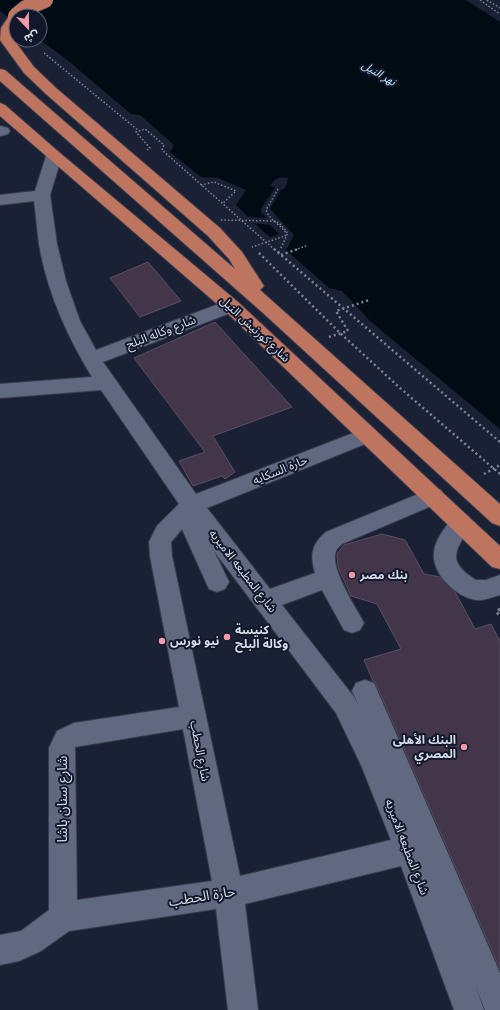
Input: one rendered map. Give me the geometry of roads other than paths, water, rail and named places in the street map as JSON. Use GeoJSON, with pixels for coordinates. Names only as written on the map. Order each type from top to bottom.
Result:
{"type":"FeatureCollection","features":[{"type":"Feature","properties":{"kind":"highway"},"geometry":{"type":"LineString","coordinates":[[26,8],[45,0]]}},
{"type":"Feature","properties":{"kind":"highway"},"geometry":{"type":"LineString","coordinates":[[8,28],[8,41]]}},
{"type":"Feature","properties":{"kind":"highway"},"geometry":{"type":"LineString","coordinates":[[13,48],[29,70],[116,148],[187,207],[214,232],[236,256],[270,309]]}},
{"type":"Feature","properties":{"kind":"highway","name":"شارع كورنيش النيل"},"geometry":{"type":"LineString","coordinates":[[0,73],[6,86],[270,309],[500,517]]}},
{"type":"Feature","properties":{"kind":"highway","name":"شارع كورنيش النيل"},"geometry":{"type":"LineString","coordinates":[[0,108],[54,156],[231,306],[500,560]]}},
{"type":"Feature","properties":{"kind":"highway"},"geometry":{"type":"LineString","coordinates":[[1,130],[19,138],[39,143]]}},
{"type":"Feature","properties":{"kind":"street","name":"شارع المطبعه الاميريه"},"geometry":{"type":"LineString","coordinates":[[54,156],[42,195],[48,244],[57,281],[71,321],[91,359],[106,383],[189,509],[266,601],[345,705],[373,761],[409,850],[469,1010]]}},
{"type":"Feature","properties":{"kind":"street"},"geometry":{"type":"LineString","coordinates":[[0,200],[42,195]]}},
{"type":"Feature","properties":{"kind":"street","name":"شارع وكاله البلح"},"geometry":{"type":"LineString","coordinates":[[91,359],[231,306]]}},
{"type":"Feature","properties":{"kind":"street"},"geometry":{"type":"LineString","coordinates":[[0,391],[106,383]]}},
{"type":"Feature","properties":{"kind":"street","name":"حارة السكايه"},"geometry":{"type":"LineString","coordinates":[[189,509],[368,435]]}},
{"type":"Feature","properties":{"kind":"street"},"geometry":{"type":"LineString","coordinates":[[352,623],[324,568],[323,555],[325,546],[334,538],[433,496]]}},
{"type":"Feature","properties":{"kind":"street"},"geometry":{"type":"LineString","coordinates":[[189,509],[217,582]]}},
{"type":"Feature","properties":{"kind":"street","name":"شارع الحطب"},"geometry":{"type":"LineString","coordinates":[[189,509],[165,532],[160,542],[161,556],[228,893],[242,1010]]}},
{"type":"Feature","properties":{"kind":"street"},"geometry":{"type":"LineString","coordinates":[[461,523],[445,552],[449,568],[460,581],[473,589],[484,590],[500,585]]}},
{"type":"Feature","properties":{"kind":"street"},"geometry":{"type":"LineString","coordinates":[[266,601],[329,578]]}},
{"type":"Feature","properties":{"kind":"street"},"geometry":{"type":"LineString","coordinates":[[365,691],[500,1009]]}},
{"type":"Feature","properties":{"kind":"street","name":"شارع سنان باشا"},"geometry":{"type":"LineString","coordinates":[[63,917],[62,748],[66,739],[74,735],[193,716]]}},
{"type":"Feature","properties":{"kind":"street","name":"حارة الحطب"},"geometry":{"type":"LineString","coordinates":[[0,950],[19,946],[31,941],[63,917],[228,893],[409,850]]}},
{"type":"Feature","properties":{"kind":"water","name":"نهر النيل"},"geometry":{"type":"Polygon","coordinates":[[[0,0],[466,0],[500,22],[500,429],[371,322],[342,291],[329,288],[286,250],[294,235],[270,209],[281,189],[283,190],[287,184],[288,178],[282,177],[277,179],[270,186],[275,188],[261,209],[261,212],[266,218],[248,217],[236,205],[246,190],[218,178],[201,177],[170,152],[174,145],[140,115],[131,114],[66,59],[48,46],[48,8],[8,8],[8,17],[0,11],[0,0]]]}},
{"type":"Feature","properties":{"kind":"water"},"geometry":{"type":"Polygon","coordinates":[[[254,223],[270,225],[279,234],[270,237],[254,223]]]}},
{"type":"Feature","properties":{"kind":"place","name":"بنك مصر"},"geometry":{"type":"Point","coordinates":[352,575]}},
{"type":"Feature","properties":{"kind":"place","name":"كنيسة وكالة البلح"},"geometry":{"type":"Point","coordinates":[227,637]}},
{"type":"Feature","properties":{"kind":"place","name":"نيو نورس"},"geometry":{"type":"Point","coordinates":[162,641]}},
{"type":"Feature","properties":{"kind":"place","name":"البنك الأهلى المصري"},"geometry":{"type":"Point","coordinates":[464,747]}}]}
